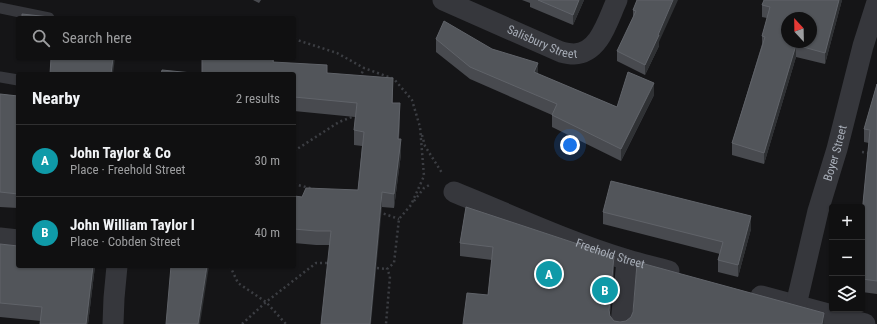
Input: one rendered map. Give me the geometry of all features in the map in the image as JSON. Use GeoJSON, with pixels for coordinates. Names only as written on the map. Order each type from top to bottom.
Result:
{"type":"FeatureCollection","features":[{"type":"Feature","properties":{"kind":"street","name":"Salisbury Street"},"geometry":{"type":"LineString","coordinates":[[443,0],[561,52],[574,54],[587,51],[596,44],[616,0]]}},
{"type":"Feature","properties":{"kind":"street","name":"Boyer Street"},"geometry":{"type":"LineString","coordinates":[[796,305],[818,211],[837,148],[863,46],[877,2]]}},
{"type":"Feature","properties":{"kind":"street","name":"Freehold Street"},"geometry":{"type":"LineString","coordinates":[[454,192],[550,231],[628,260],[689,276]]}},
{"type":"Feature","properties":{"kind":"street"},"geometry":{"type":"LineString","coordinates":[[0,238],[16,240]]}},
{"type":"Feature","properties":{"kind":"street"},"geometry":{"type":"LineString","coordinates":[[621,324],[628,260]]}},
{"type":"Feature","properties":{"kind":"street"},"geometry":{"type":"LineString","coordinates":[[113,324],[117,268]]}},
{"type":"Feature","properties":{"kind":"street"},"geometry":{"type":"LineString","coordinates":[[742,291],[865,324]]}},
{"type":"Feature","properties":{"kind":"lane"},"geometry":{"type":"LineString","coordinates":[[0,8],[39,16]]}},
{"type":"Feature","properties":{"kind":"lane"},"geometry":{"type":"LineString","coordinates":[[0,77],[16,80]]}},
{"type":"Feature","properties":{"kind":"path"},"geometry":{"type":"LineString","coordinates":[[296,40],[337,53],[364,68],[394,80],[412,100],[425,146],[454,192]]}},
{"type":"Feature","properties":{"kind":"path"},"geometry":{"type":"LineString","coordinates":[[359,82],[364,68]]}},
{"type":"Feature","properties":{"kind":"path"},"geometry":{"type":"LineString","coordinates":[[296,150],[339,122],[352,117]]}},
{"type":"Feature","properties":{"kind":"path"},"geometry":{"type":"LineString","coordinates":[[377,268],[387,268],[394,263],[399,219],[411,205],[424,176],[420,127]]}},
{"type":"Feature","properties":{"kind":"path"},"geometry":{"type":"LineString","coordinates":[[296,184],[321,190]]}},
{"type":"Feature","properties":{"kind":"path"},"geometry":{"type":"LineString","coordinates":[[378,212],[399,219]]}},
{"type":"Feature","properties":{"kind":"path"},"geometry":{"type":"LineString","coordinates":[[242,324],[266,302],[316,263],[329,263]]}},
{"type":"Feature","properties":{"kind":"path"},"geometry":{"type":"LineString","coordinates":[[231,268],[238,283],[266,302],[286,324]]}},
{"type":"Feature","properties":{"kind":"path"},"geometry":{"type":"LineString","coordinates":[[386,324],[390,276],[387,268]]}},
{"type":"Feature","properties":{"kind":"building"},"geometry":{"type":"Polygon","coordinates":[[[538,0],[579,0],[573,15],[538,0]]]}},
{"type":"Feature","properties":{"kind":"building"},"geometry":{"type":"Polygon","coordinates":[[[637,0],[673,0],[645,65],[617,51],[636,11],[633,10],[637,0]]]}},
{"type":"Feature","properties":{"kind":"building"},"geometry":{"type":"Polygon","coordinates":[[[764,0],[839,0],[825,53],[807,48],[817,48],[817,12],[781,12],[781,48],[795,48],[764,153],[732,143],[765,37],[762,36],[770,7],[762,5],[764,0]]]}},
{"type":"Feature","properties":{"kind":"building"},"geometry":{"type":"Polygon","coordinates":[[[22,14],[40,16],[22,16],[22,14]]]}},
{"type":"Feature","properties":{"kind":"building"},"geometry":{"type":"Polygon","coordinates":[[[444,21],[492,49],[538,63],[534,72],[617,107],[628,72],[654,83],[621,149],[552,115],[557,104],[470,67],[436,39],[444,21]]]}},
{"type":"Feature","properties":{"kind":"building"},"geometry":{"type":"Polygon","coordinates":[[[51,60],[113,60],[111,72],[50,72],[51,60]]]}},
{"type":"Feature","properties":{"kind":"building"},"geometry":{"type":"Polygon","coordinates":[[[202,60],[273,60],[273,62],[327,65],[327,73],[393,78],[392,103],[400,103],[398,139],[401,139],[394,194],[382,192],[370,324],[321,324],[331,231],[296,229],[296,196],[302,197],[306,188],[358,190],[364,132],[354,130],[357,103],[296,97],[296,72],[202,72],[202,60]]]}},
{"type":"Feature","properties":{"kind":"building"},"geometry":{"type":"Polygon","coordinates":[[[162,70],[182,72],[162,72],[162,70]]]}},
{"type":"Feature","properties":{"kind":"building"},"geometry":{"type":"Polygon","coordinates":[[[877,84],[877,281],[865,279],[865,204],[863,204],[870,130],[864,129],[877,84]]]}},
{"type":"Feature","properties":{"kind":"building"},"geometry":{"type":"Polygon","coordinates":[[[0,94],[16,96],[16,194],[0,192],[0,94]]]}},
{"type":"Feature","properties":{"kind":"building"},"geometry":{"type":"Polygon","coordinates":[[[611,181],[751,216],[738,265],[718,260],[723,242],[603,212],[611,181]]]}},
{"type":"Feature","properties":{"kind":"building"},"geometry":{"type":"Polygon","coordinates":[[[466,207],[614,256],[609,310],[610,316],[614,321],[626,321],[631,317],[633,312],[637,264],[641,265],[641,263],[824,313],[822,324],[463,324],[467,293],[488,295],[493,247],[460,243],[466,207]]]}},
{"type":"Feature","properties":{"kind":"building"},"geometry":{"type":"Polygon","coordinates":[[[0,244],[16,246],[16,268],[93,268],[86,324],[40,324],[42,307],[0,303],[0,244]]]}},
{"type":"Feature","properties":{"kind":"building"},"geometry":{"type":"Polygon","coordinates":[[[171,268],[207,268],[198,324],[166,324],[171,268]]]}},
{"type":"Feature","properties":{"kind":"place","name":"John Taylor & Co"},"geometry":{"type":"Point","coordinates":[549,274]}},
{"type":"Feature","properties":{"kind":"place","name":"John William Taylor I"},"geometry":{"type":"Point","coordinates":[605,290]}}]}
